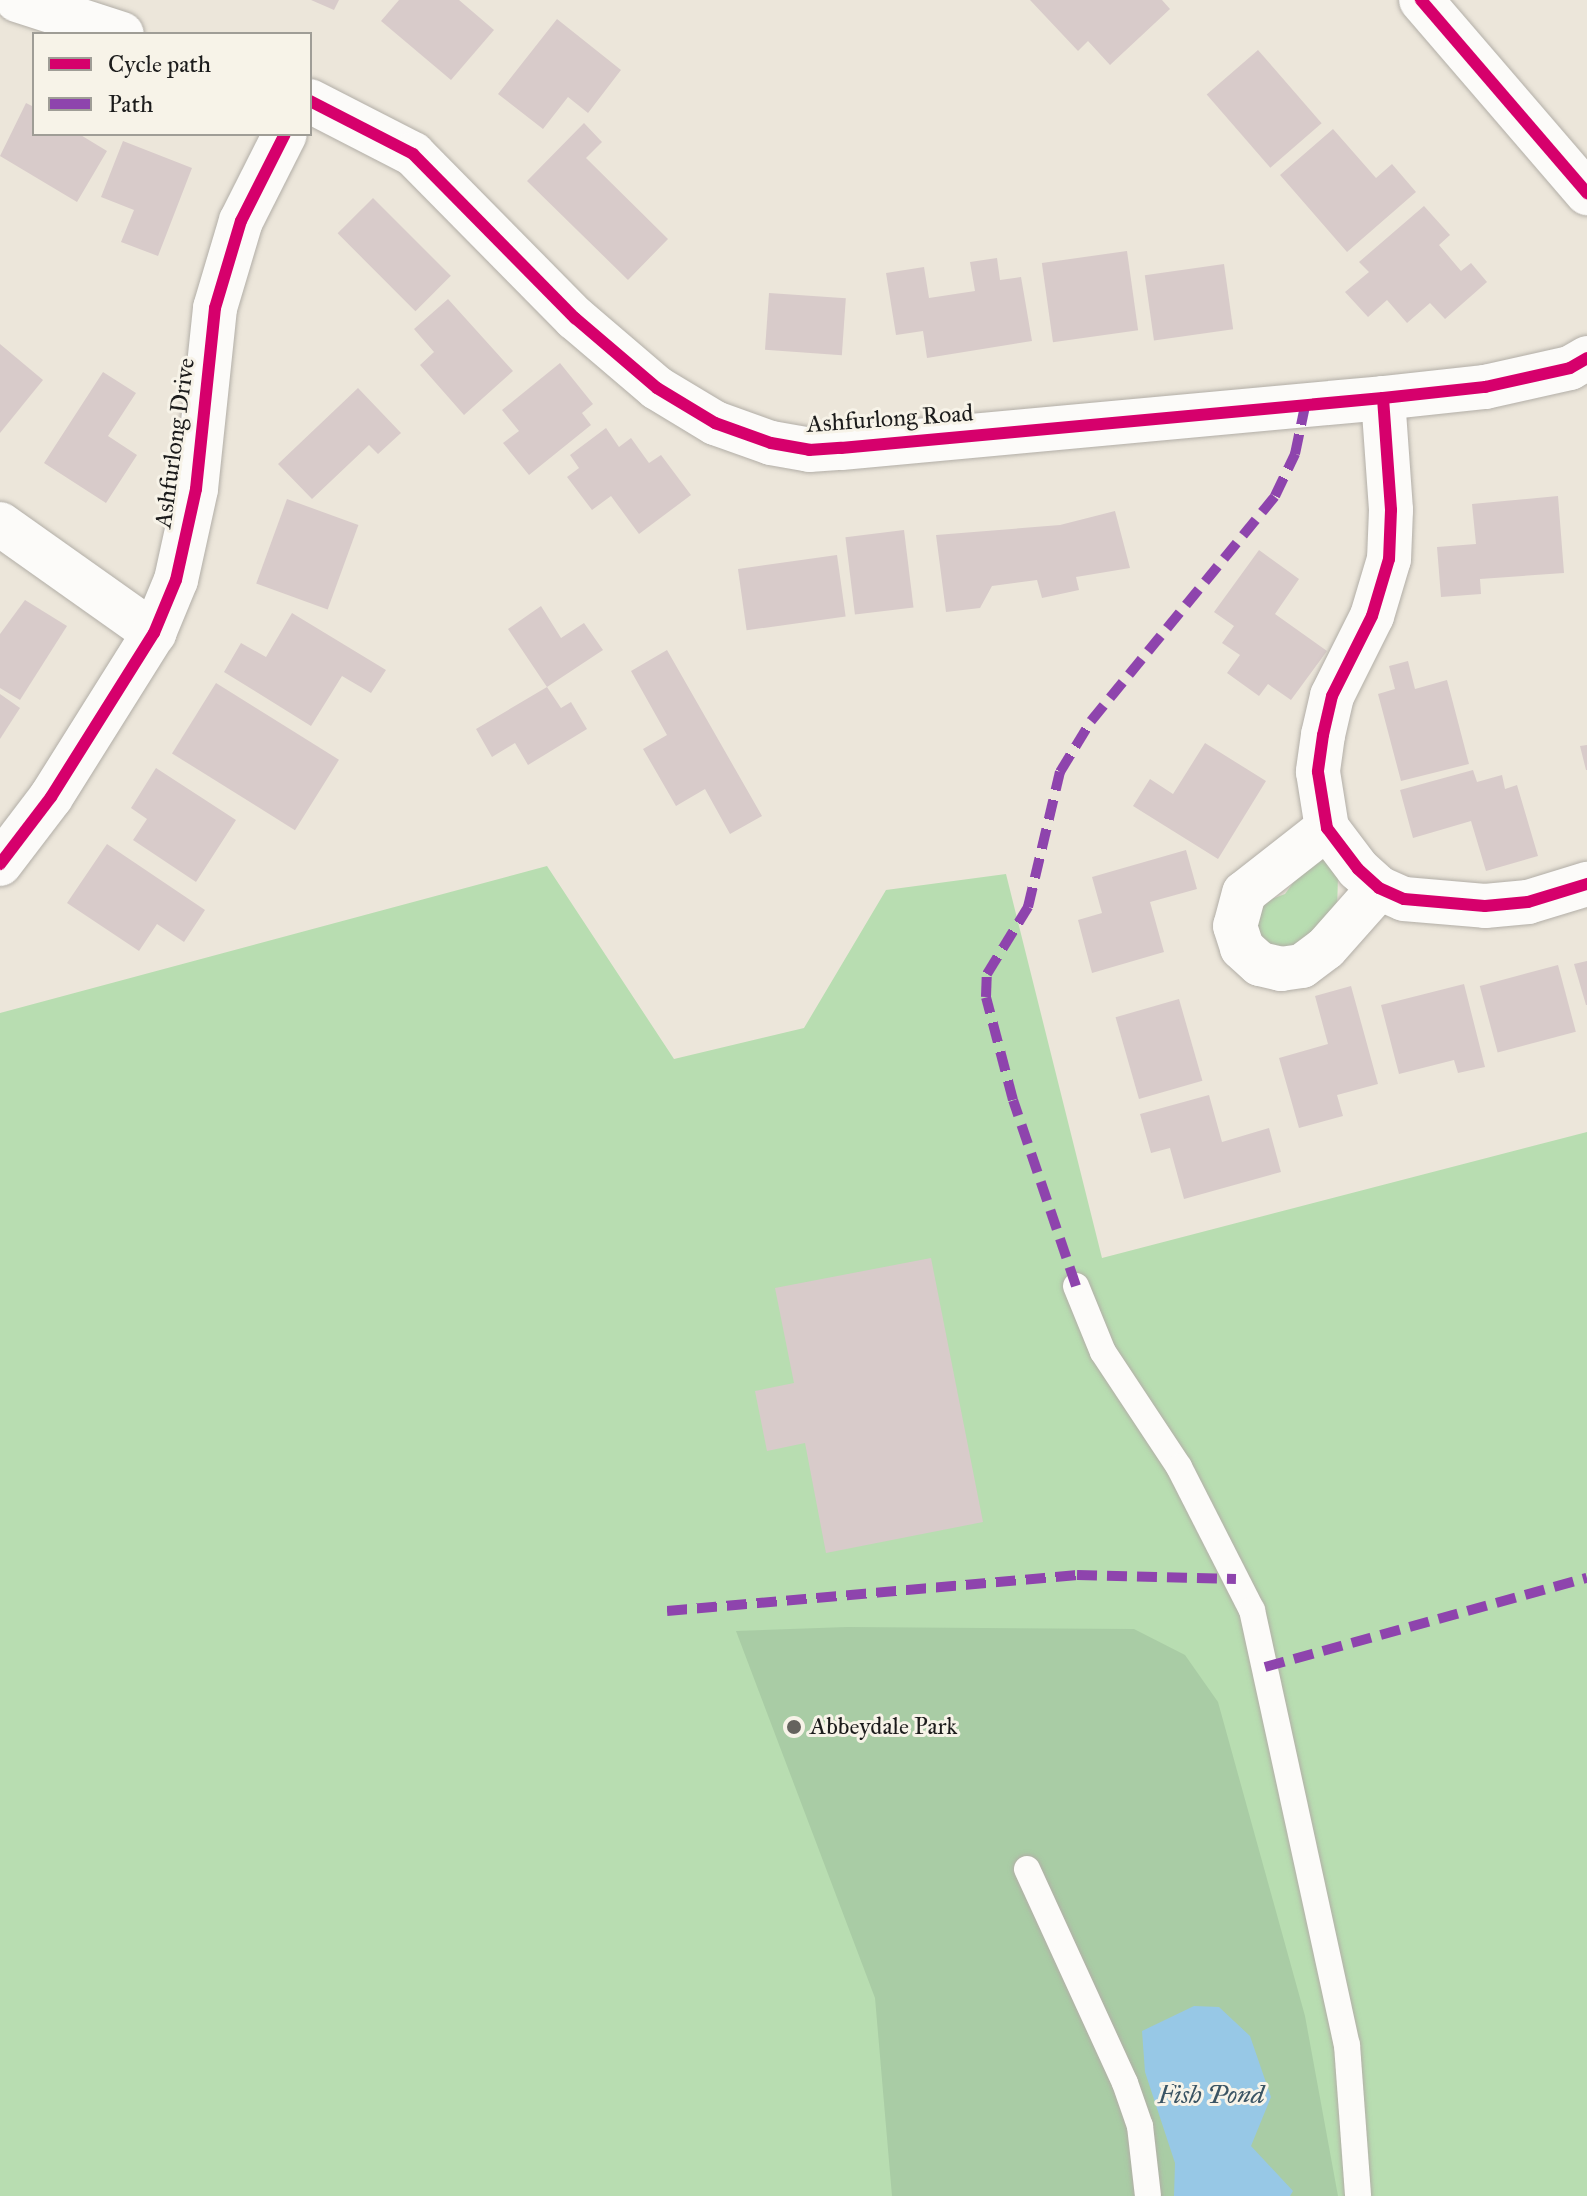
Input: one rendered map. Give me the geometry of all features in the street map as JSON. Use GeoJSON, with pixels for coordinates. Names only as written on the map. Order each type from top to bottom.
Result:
{"type":"FeatureCollection","features":[{"type":"Feature","properties":{"kind":"street"},"geometry":{"type":"LineString","coordinates":[[17,0],[116,32]]}},
{"type":"Feature","properties":{"kind":"street"},"geometry":{"type":"LineString","coordinates":[[1421,0],[1587,193]]}},
{"type":"Feature","properties":{"kind":"street","name":"Ashfurlong Road"},"geometry":{"type":"LineString","coordinates":[[312,102],[413,154],[575,318],[657,388],[715,423],[771,443],[809,450],[841,448],[1383,398],[1485,387],[1570,368],[1587,358]]}},
{"type":"Feature","properties":{"kind":"street","name":"Ashfurlong Drive"},"geometry":{"type":"LineString","coordinates":[[0,864],[51,797],[154,633],[176,580],[196,489],[215,308],[241,221],[284,136]]}},
{"type":"Feature","properties":{"kind":"street"},"geometry":{"type":"LineString","coordinates":[[1383,398],[1391,510],[1389,559],[1372,616],[1332,696],[1323,735],[1318,772],[1327,828],[1379,888],[1434,904],[1485,906],[1528,902],[1587,884]]}},
{"type":"Feature","properties":{"kind":"street"},"geometry":{"type":"LineString","coordinates":[[0,524],[154,633]]}},
{"type":"Feature","properties":{"kind":"street"},"geometry":{"type":"LineString","coordinates":[[1327,828],[1244,893],[1235,926],[1242,948],[1260,964],[1281,969],[1302,966],[1326,948],[1379,888]]}},
{"type":"Feature","properties":{"kind":"lane"},"geometry":{"type":"LineString","coordinates":[[1076,1286],[1103,1352],[1179,1467],[1252,1610],[1347,2045],[1358,2196]]}},
{"type":"Feature","properties":{"kind":"lane"},"geometry":{"type":"LineString","coordinates":[[1027,1869],[1125,2083],[1140,2126],[1148,2196]]}},
{"type":"Feature","properties":{"kind":"green space"},"geometry":{"type":"Polygon","coordinates":[[[1321,857],[1331,858],[1338,876],[1337,910],[1297,948],[1273,949],[1257,931],[1259,904],[1285,894],[1308,862],[1321,857]]]}},
{"type":"Feature","properties":{"kind":"green space","name":"Abbeydale Park"},"geometry":{"type":"Polygon","coordinates":[[[547,866],[674,1059],[804,1028],[886,890],[1006,874],[1102,1258],[1587,1132],[1587,2196],[0,2196],[0,1013],[547,866]]]}},
{"type":"Feature","properties":{"kind":"green space"},"geometry":{"type":"Polygon","coordinates":[[[847,1627],[1134,1629],[1185,1655],[1218,1702],[1305,2016],[1338,2196],[892,2196],[875,1998],[736,1631],[847,1627]]]}},
{"type":"Feature","properties":{"kind":"water","name":"Fish Pond"},"geometry":{"type":"Polygon","coordinates":[[[1194,2006],[1219,2007],[1250,2036],[1271,2097],[1251,2146],[1293,2191],[1290,2196],[1174,2196],[1175,2163],[1145,2072],[1142,2031],[1194,2006]]]}},
{"type":"Feature","properties":{"kind":"building"},"geometry":{"type":"Polygon","coordinates":[[[311,0],[339,0],[334,10],[311,0]]]}},
{"type":"Feature","properties":{"kind":"building"},"geometry":{"type":"Polygon","coordinates":[[[399,0],[459,0],[494,30],[451,80],[381,21],[399,0]]]}},
{"type":"Feature","properties":{"kind":"building"},"geometry":{"type":"Polygon","coordinates":[[[1030,0],[1162,0],[1170,9],[1110,65],[1088,41],[1078,51],[1030,0]]]}},
{"type":"Feature","properties":{"kind":"building"},"geometry":{"type":"Polygon","coordinates":[[[557,19],[621,70],[588,113],[568,97],[543,129],[498,94],[557,19]]]}},
{"type":"Feature","properties":{"kind":"building"},"geometry":{"type":"Polygon","coordinates":[[[1258,50],[1322,123],[1270,168],[1207,95],[1258,50]]]}},
{"type":"Feature","properties":{"kind":"building"},"geometry":{"type":"Polygon","coordinates":[[[26,103],[32,106],[32,136],[82,136],[107,151],[77,202],[0,156],[26,103]]]}},
{"type":"Feature","properties":{"kind":"building"},"geometry":{"type":"Polygon","coordinates":[[[584,123],[602,142],[586,158],[668,239],[628,280],[527,181],[584,123]]]}},
{"type":"Feature","properties":{"kind":"building"},"geometry":{"type":"Polygon","coordinates":[[[1333,129],[1376,178],[1392,164],[1416,192],[1347,252],[1280,175],[1333,129]]]}},
{"type":"Feature","properties":{"kind":"building"},"geometry":{"type":"Polygon","coordinates":[[[123,141],[192,168],[158,256],[121,242],[134,210],[101,197],[123,141]]]}},
{"type":"Feature","properties":{"kind":"building"},"geometry":{"type":"Polygon","coordinates":[[[373,198],[451,276],[415,311],[338,233],[373,198]]]}},
{"type":"Feature","properties":{"kind":"building"},"geometry":{"type":"Polygon","coordinates":[[[1424,206],[1450,235],[1439,245],[1461,271],[1471,263],[1487,282],[1445,319],[1430,303],[1407,323],[1387,300],[1368,317],[1345,292],[1369,272],[1359,262],[1424,206]]]}},
{"type":"Feature","properties":{"kind":"building"},"geometry":{"type":"Polygon","coordinates":[[[1127,251],[1138,330],[1053,342],[1042,263],[1127,251]]]}},
{"type":"Feature","properties":{"kind":"building"},"geometry":{"type":"Polygon","coordinates":[[[997,258],[1000,280],[1021,277],[1032,341],[927,358],[923,331],[896,335],[886,273],[924,267],[929,298],[975,291],[970,262],[997,258]]]}},
{"type":"Feature","properties":{"kind":"building"},"geometry":{"type":"Polygon","coordinates":[[[1224,264],[1233,329],[1154,340],[1145,275],[1224,264]]]}},
{"type":"Feature","properties":{"kind":"building"},"geometry":{"type":"Polygon","coordinates":[[[769,293],[846,298],[842,355],[765,350],[769,293]]]}},
{"type":"Feature","properties":{"kind":"building"},"geometry":{"type":"Polygon","coordinates":[[[448,299],[513,371],[464,415],[420,365],[434,352],[414,329],[448,299]]]}},
{"type":"Feature","properties":{"kind":"building"},"geometry":{"type":"Polygon","coordinates":[[[0,344],[43,380],[0,433],[0,344]]]}},
{"type":"Feature","properties":{"kind":"building"},"geometry":{"type":"Polygon","coordinates":[[[560,363],[593,404],[582,413],[591,425],[529,475],[503,443],[519,431],[502,410],[560,363]]]}},
{"type":"Feature","properties":{"kind":"building"},"geometry":{"type":"Polygon","coordinates":[[[103,372],[136,393],[108,436],[137,455],[106,503],[44,463],[103,372]]]}},
{"type":"Feature","properties":{"kind":"building"},"geometry":{"type":"Polygon","coordinates":[[[358,388],[401,433],[378,454],[369,445],[312,499],[278,464],[358,388]]]}},
{"type":"Feature","properties":{"kind":"building"},"geometry":{"type":"Polygon","coordinates":[[[606,428],[619,447],[631,438],[649,463],[661,455],[691,495],[639,534],[611,496],[592,510],[567,477],[579,468],[570,455],[606,428]]]}},
{"type":"Feature","properties":{"kind":"building"},"geometry":{"type":"Polygon","coordinates":[[[1558,496],[1564,573],[1480,579],[1481,594],[1441,597],[1437,547],[1476,544],[1472,504],[1558,496]]]}},
{"type":"Feature","properties":{"kind":"building"},"geometry":{"type":"Polygon","coordinates":[[[287,499],[358,525],[328,610],[256,584],[287,499]]]}},
{"type":"Feature","properties":{"kind":"building"},"geometry":{"type":"Polygon","coordinates":[[[1115,511],[1130,568],[1076,577],[1079,590],[1042,598],[1037,580],[992,586],[980,608],[946,612],[936,535],[1060,525],[1115,511]]]}},
{"type":"Feature","properties":{"kind":"building"},"geometry":{"type":"Polygon","coordinates":[[[904,530],[914,607],[855,615],[845,537],[904,530]]]}},
{"type":"Feature","properties":{"kind":"building"},"geometry":{"type":"Polygon","coordinates":[[[1259,550],[1299,579],[1275,614],[1327,651],[1291,700],[1268,684],[1259,696],[1227,673],[1240,655],[1222,643],[1234,626],[1214,612],[1259,550]]]}},
{"type":"Feature","properties":{"kind":"building"},"geometry":{"type":"Polygon","coordinates":[[[837,555],[846,616],[747,630],[738,569],[837,555]]]}},
{"type":"Feature","properties":{"kind":"building"},"geometry":{"type":"Polygon","coordinates":[[[25,600],[67,626],[20,700],[0,688],[0,634],[25,600]]]}},
{"type":"Feature","properties":{"kind":"building"},"geometry":{"type":"Polygon","coordinates":[[[541,606],[561,638],[584,623],[603,650],[547,687],[508,629],[541,606]]]}},
{"type":"Feature","properties":{"kind":"building"},"geometry":{"type":"Polygon","coordinates":[[[292,613],[386,670],[371,693],[342,676],[311,726],[224,672],[241,643],[266,657],[292,613]]]}},
{"type":"Feature","properties":{"kind":"building"},"geometry":{"type":"Polygon","coordinates":[[[667,650],[762,816],[730,834],[705,789],[676,806],[643,749],[667,735],[631,671],[667,650]]]}},
{"type":"Feature","properties":{"kind":"building"},"geometry":{"type":"Polygon","coordinates":[[[1408,661],[1415,689],[1447,680],[1469,764],[1401,781],[1378,694],[1395,689],[1389,666],[1408,661]]]}},
{"type":"Feature","properties":{"kind":"building"},"geometry":{"type":"Polygon","coordinates":[[[216,683],[339,760],[295,830],[172,753],[216,683]]]}},
{"type":"Feature","properties":{"kind":"building"},"geometry":{"type":"Polygon","coordinates":[[[547,687],[561,708],[571,702],[587,729],[528,765],[515,743],[492,757],[476,729],[547,687]]]}},
{"type":"Feature","properties":{"kind":"building"},"geometry":{"type":"Polygon","coordinates":[[[0,694],[20,708],[0,739],[0,694]]]}},
{"type":"Feature","properties":{"kind":"building"},"geometry":{"type":"Polygon","coordinates":[[[1205,743],[1266,781],[1218,859],[1133,806],[1150,779],[1173,794],[1205,743]]]}},
{"type":"Feature","properties":{"kind":"building"},"geometry":{"type":"Polygon","coordinates":[[[1587,745],[1587,770],[1586,770],[1580,746],[1587,745]]]}},
{"type":"Feature","properties":{"kind":"building"},"geometry":{"type":"Polygon","coordinates":[[[156,768],[236,820],[196,882],[133,840],[147,819],[131,808],[156,768]]]}},
{"type":"Feature","properties":{"kind":"building"},"geometry":{"type":"Polygon","coordinates":[[[1473,770],[1477,782],[1502,775],[1505,789],[1517,785],[1538,856],[1486,871],[1471,821],[1413,838],[1400,790],[1473,770]]]}},
{"type":"Feature","properties":{"kind":"building"},"geometry":{"type":"Polygon","coordinates":[[[107,844],[205,910],[184,942],[157,924],[139,951],[67,903],[107,844]]]}},
{"type":"Feature","properties":{"kind":"building"},"geometry":{"type":"Polygon","coordinates":[[[1186,850],[1197,889],[1150,902],[1164,952],[1092,973],[1078,920],[1102,913],[1092,877],[1186,850]]]}},
{"type":"Feature","properties":{"kind":"building"},"geometry":{"type":"Polygon","coordinates":[[[1587,961],[1587,1005],[1586,1005],[1574,964],[1587,961]]]}},
{"type":"Feature","properties":{"kind":"building"},"geometry":{"type":"Polygon","coordinates":[[[1558,965],[1576,1032],[1498,1053],[1480,986],[1558,965]]]}},
{"type":"Feature","properties":{"kind":"building"},"geometry":{"type":"Polygon","coordinates":[[[1464,984],[1485,1067],[1458,1073],[1454,1060],[1399,1074],[1381,1005],[1464,984]]]}},
{"type":"Feature","properties":{"kind":"building"},"geometry":{"type":"Polygon","coordinates":[[[1351,986],[1378,1084],[1337,1095],[1343,1116],[1299,1128],[1279,1058],[1328,1044],[1315,996],[1351,986]]]}},
{"type":"Feature","properties":{"kind":"building"},"geometry":{"type":"Polygon","coordinates":[[[1179,999],[1202,1081],[1139,1099],[1116,1017],[1179,999]]]}},
{"type":"Feature","properties":{"kind":"building"},"geometry":{"type":"Polygon","coordinates":[[[1209,1095],[1222,1142],[1269,1128],[1281,1172],[1184,1199],[1170,1148],[1151,1153],[1140,1114],[1209,1095]]]}},
{"type":"Feature","properties":{"kind":"building"},"geometry":{"type":"Polygon","coordinates":[[[931,1258],[983,1522],[826,1553],[805,1443],[767,1451],[755,1391],[794,1383],[775,1288],[931,1258]]]}},
{"type":"Feature","properties":{"kind":"marked path"},"geometry":{"type":"LineString","coordinates":[[1076,1286],[1013,1100],[986,997],[987,974],[1028,907],[1060,772],[1091,721],[1275,496],[1295,454],[1305,406]]}},
{"type":"Feature","properties":{"kind":"marked path"},"geometry":{"type":"LineString","coordinates":[[667,1611],[1077,1575],[1236,1579]]}},
{"type":"Feature","properties":{"kind":"marked path"},"geometry":{"type":"LineString","coordinates":[[1265,1667],[1587,1578]]}},
{"type":"Feature","properties":{"kind":"cycle path"},"geometry":{"type":"LineString","coordinates":[[1421,0],[1587,193]]}},
{"type":"Feature","properties":{"kind":"cycle path"},"geometry":{"type":"LineString","coordinates":[[312,102],[413,154],[575,318],[657,388],[715,423],[771,443],[809,450],[841,448],[1383,398],[1485,387],[1570,368],[1587,358]]}},
{"type":"Feature","properties":{"kind":"cycle path"},"geometry":{"type":"LineString","coordinates":[[0,864],[51,797],[154,633],[176,580],[196,489],[215,308],[241,221],[284,136]]}},
{"type":"Feature","properties":{"kind":"cycle path"},"geometry":{"type":"LineString","coordinates":[[1383,398],[1391,510],[1389,559],[1372,616],[1332,696],[1323,735],[1318,772],[1327,828],[1358,869],[1379,888],[1404,899],[1485,906],[1528,902],[1587,884]]}},
{"type":"Feature","properties":{"kind":"place","name":"Abbeydale Park"},"geometry":{"type":"Point","coordinates":[794,1727]}}]}
